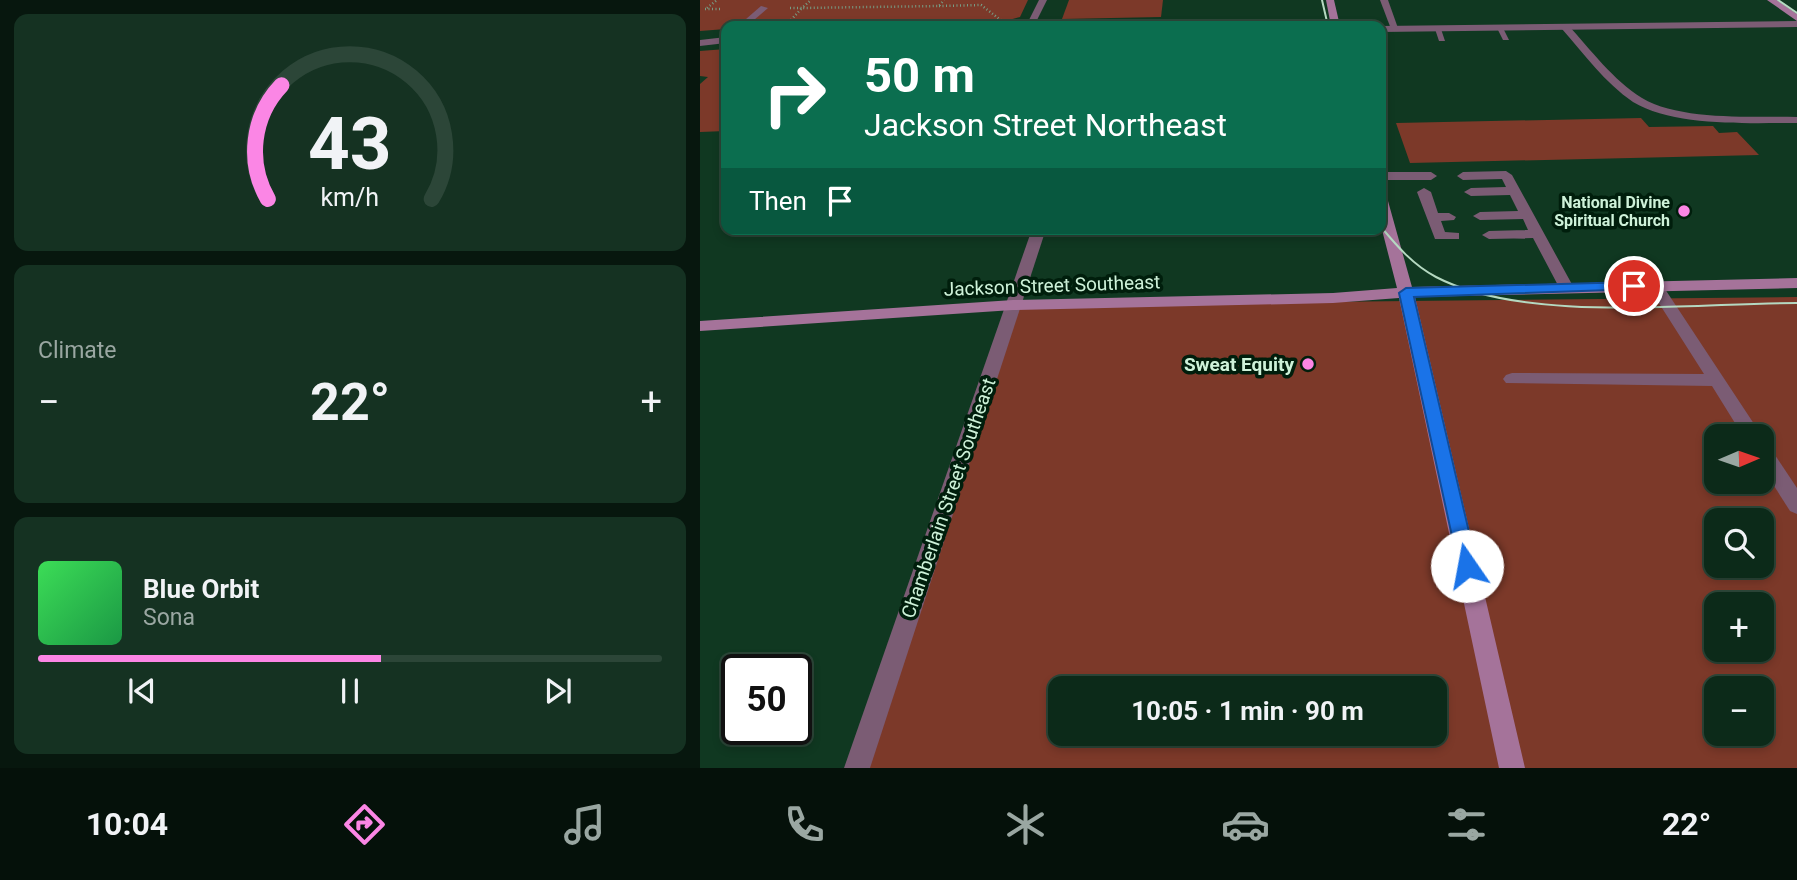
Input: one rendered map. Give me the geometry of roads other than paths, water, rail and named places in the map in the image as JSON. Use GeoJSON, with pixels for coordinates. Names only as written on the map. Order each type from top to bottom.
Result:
{"type":"FeatureCollection","features":[{"type":"Feature","properties":{"kind":"street"},"geometry":{"type":"LineString","coordinates":[[1032,21],[1043,0]]}},
{"type":"Feature","properties":{"kind":"street"},"geometry":{"type":"LineString","coordinates":[[1330,0],[1335,21]]}},
{"type":"Feature","properties":{"kind":"street"},"geometry":{"type":"LineString","coordinates":[[1384,0],[1396,29]]}},
{"type":"Feature","properties":{"kind":"street"},"geometry":{"type":"LineString","coordinates":[[1770,0],[1797,18]]}},
{"type":"Feature","properties":{"kind":"street"},"geometry":{"type":"LineString","coordinates":[[748,21],[764,8]]}},
{"type":"Feature","properties":{"kind":"street"},"geometry":{"type":"LineString","coordinates":[[1386,29],[1797,24]]}},
{"type":"Feature","properties":{"kind":"street"},"geometry":{"type":"LineString","coordinates":[[1565,27],[1617,83],[1640,102],[1736,121],[1797,120]]}},
{"type":"Feature","properties":{"kind":"street"},"geometry":{"type":"LineString","coordinates":[[1437,28],[1442,39]]}},
{"type":"Feature","properties":{"kind":"street"},"geometry":{"type":"LineString","coordinates":[[1499,28],[1506,38]]}},
{"type":"Feature","properties":{"kind":"street"},"geometry":{"type":"LineString","coordinates":[[700,43],[721,40]]}},
{"type":"Feature","properties":{"kind":"street"},"geometry":{"type":"LineString","coordinates":[[1463,176],[1506,175],[1566,288]]}},
{"type":"Feature","properties":{"kind":"street"},"geometry":{"type":"LineString","coordinates":[[1386,176],[1425,176],[1424,192],[1440,236],[1454,236]]}},
{"type":"Feature","properties":{"kind":"street"},"geometry":{"type":"LineString","coordinates":[[1471,192],[1514,191]]}},
{"type":"Feature","properties":{"kind":"street"},"geometry":{"type":"LineString","coordinates":[[1424,192],[1439,192]]}},
{"type":"Feature","properties":{"kind":"street"},"geometry":{"type":"LineString","coordinates":[[1480,216],[1527,215]]}},
{"type":"Feature","properties":{"kind":"street"},"geometry":{"type":"LineString","coordinates":[[1433,217],[1448,217]]}},
{"type":"Feature","properties":{"kind":"street"},"geometry":{"type":"LineString","coordinates":[[1386,219],[1406,293],[1512,768]]}},
{"type":"Feature","properties":{"kind":"street"},"geometry":{"type":"LineString","coordinates":[[1489,235],[1537,234]]}},
{"type":"Feature","properties":{"kind":"street","name":"Chamberlain Street Southeast"},"geometry":{"type":"LineString","coordinates":[[857,768],[1037,235]]}},
{"type":"Feature","properties":{"kind":"street","name":"Jackson Street Southeast"},"geometry":{"type":"LineString","coordinates":[[700,326],[1013,305],[1334,298],[1566,288],[1797,284]]}},
{"type":"Feature","properties":{"kind":"street"},"geometry":{"type":"LineString","coordinates":[[1656,286],[1745,424]]}},
{"type":"Feature","properties":{"kind":"street"},"geometry":{"type":"LineString","coordinates":[[1512,379],[1716,380]]}},
{"type":"Feature","properties":{"kind":"street"},"geometry":{"type":"LineString","coordinates":[[1774,470],[1797,505]]}},
{"type":"Feature","properties":{"kind":"tram line"},"geometry":{"type":"LineString","coordinates":[[1322,0],[1327,21]]}},
{"type":"Feature","properties":{"kind":"tram line"},"geometry":{"type":"LineString","coordinates":[[1778,0],[1797,13]]}},
{"type":"Feature","properties":{"kind":"tram line"},"geometry":{"type":"LineString","coordinates":[[1386,233],[1413,261],[1436,277],[1473,292],[1516,301],[1612,308],[1797,303]]}},
{"type":"Feature","properties":{"kind":"place","name":"National Divine Spiritual Church"},"geometry":{"type":"Point","coordinates":[1684,211]}},
{"type":"Feature","properties":{"kind":"place","name":"Sweat Equity"},"geometry":{"type":"Point","coordinates":[1308,364]}}]}
